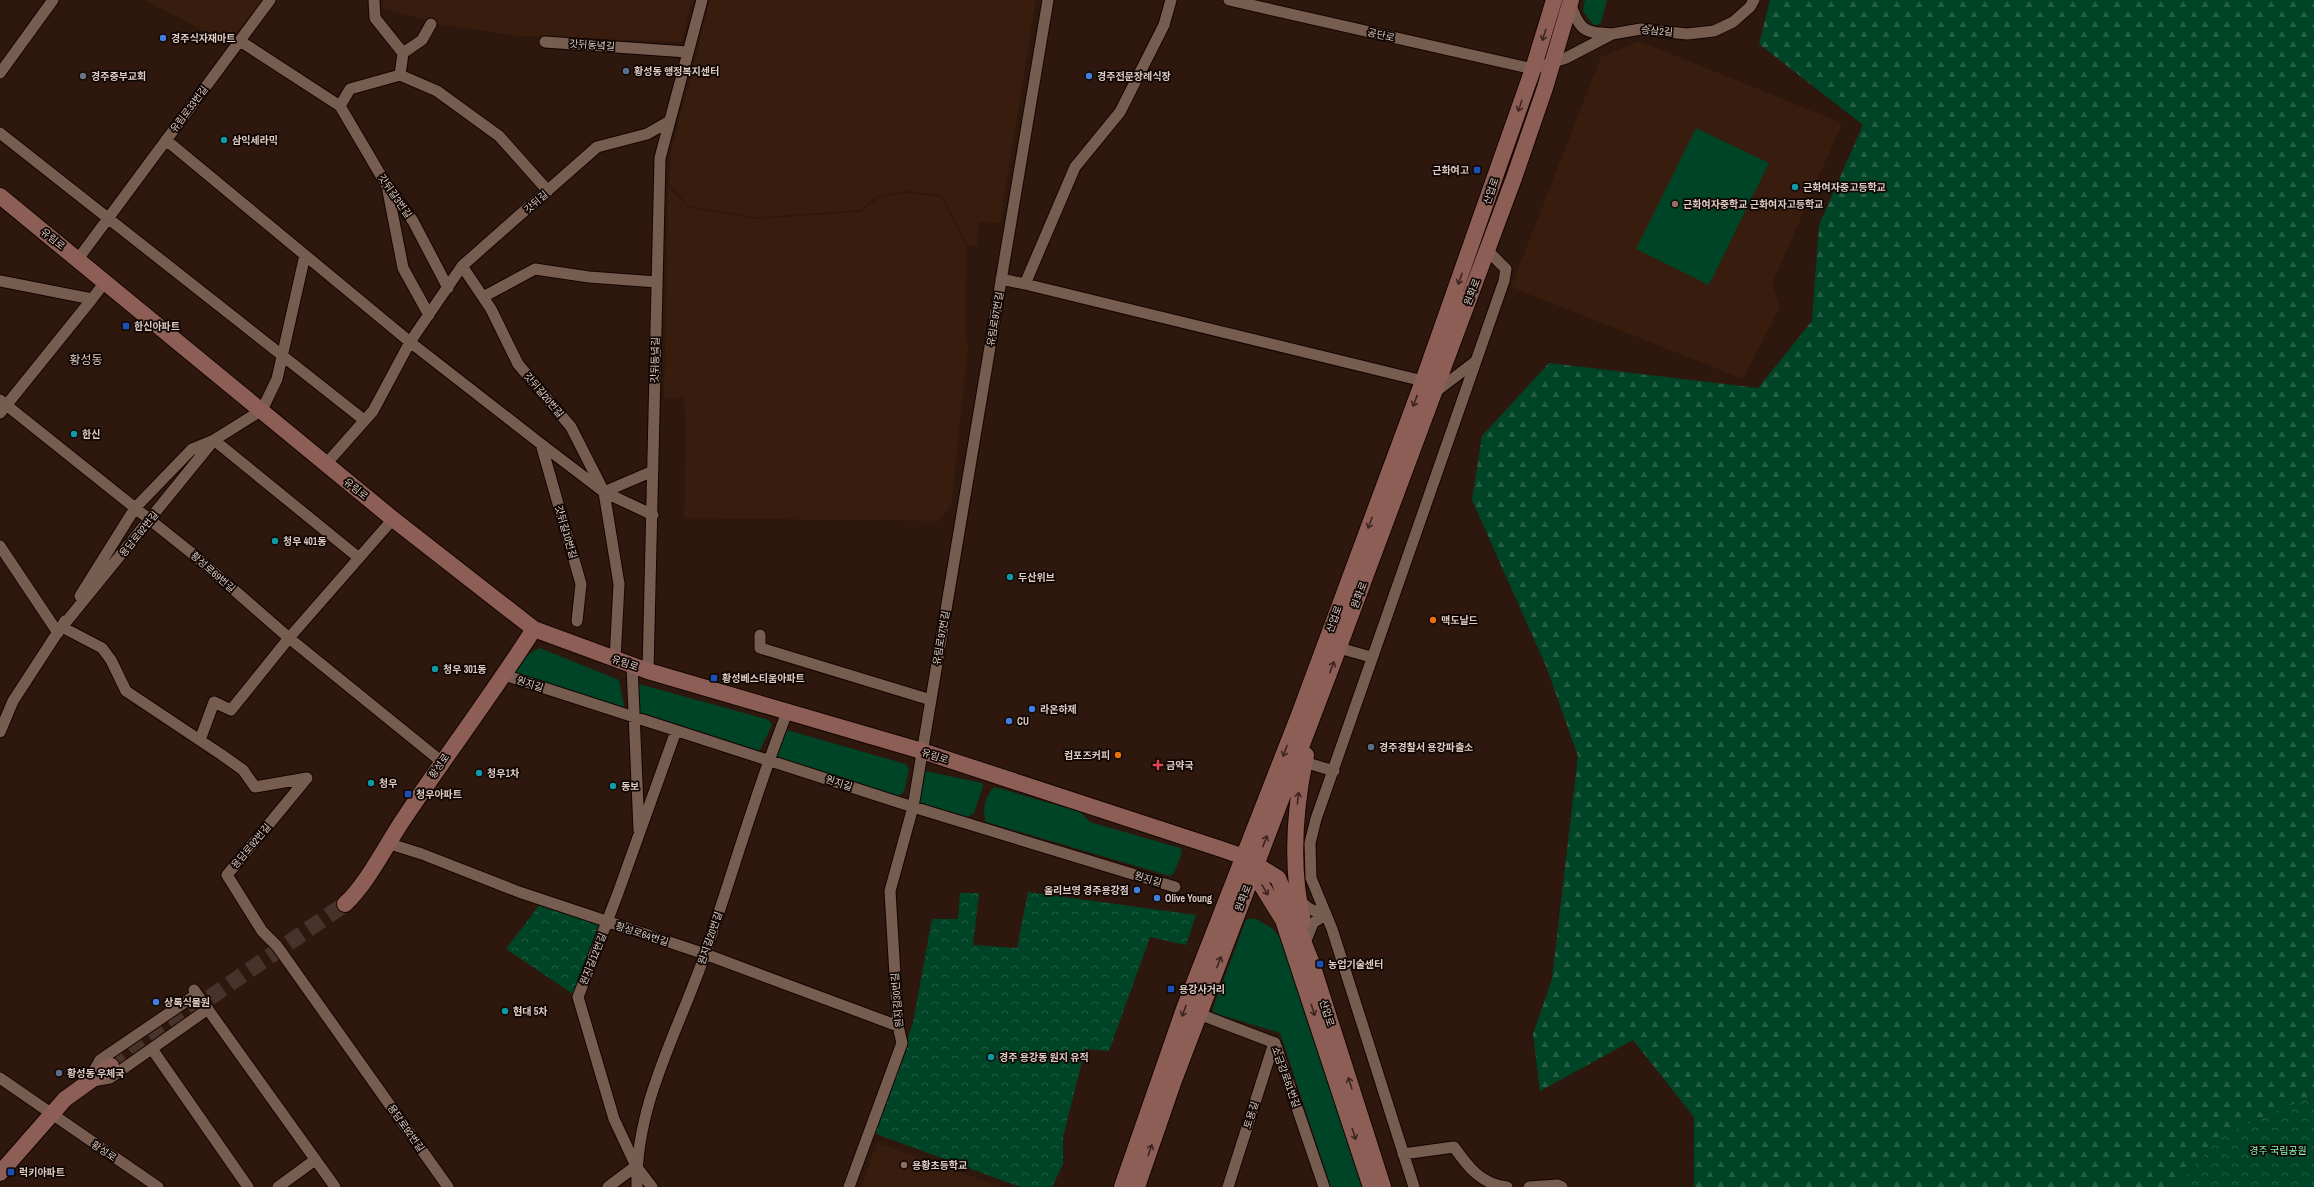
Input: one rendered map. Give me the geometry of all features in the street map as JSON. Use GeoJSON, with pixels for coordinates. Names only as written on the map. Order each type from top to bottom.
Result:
{"type":"FeatureCollection","features":[{"type":"Feature","properties":{"kind":"street"},"geometry":{"type":"LineString","coordinates":[[0,73],[53,0]]}},
{"type":"Feature","properties":{"kind":"street","name":"유림로33번길"},"geometry":{"type":"LineString","coordinates":[[78,259],[270,0]]}},
{"type":"Feature","properties":{"kind":"street"},"geometry":{"type":"LineString","coordinates":[[374,0],[375,18],[403,53],[400,74]]}},
{"type":"Feature","properties":{"kind":"street","name":"갓뒤동녘길"},"geometry":{"type":"LineString","coordinates":[[648,671],[653,515],[660,158],[668,122],[702,0]]}},
{"type":"Feature","properties":{"kind":"street"},"geometry":{"type":"LineString","coordinates":[[1001,279],[1048,0]]}},
{"type":"Feature","properties":{"kind":"street"},"geometry":{"type":"LineString","coordinates":[[1025,284],[1074,166],[1120,112],[1164,25],[1171,0]]}},
{"type":"Feature","properties":{"kind":"street","name":"공단로"},"geometry":{"type":"LineString","coordinates":[[1229,0],[1242,1],[1533,69]]}},
{"type":"Feature","properties":{"kind":"street","name":"산업로"},"geometry":{"type":"LineString","coordinates":[[1371,1187],[1283,920],[1251,864],[1533,69],[1554,0]]}},
{"type":"Feature","properties":{"kind":"street","name":"승삼2길"},"geometry":{"type":"LineString","coordinates":[[1533,69],[1566,58],[1612,34],[1641,29],[1687,34],[1714,31],[1733,22],[1750,7],[1754,0]]}},
{"type":"Feature","properties":{"kind":"street"},"geometry":{"type":"LineString","coordinates":[[1570,1],[1578,22],[1588,32],[1612,34]]}},
{"type":"Feature","properties":{"kind":"street","name":"원화로"},"geometry":{"type":"LineString","coordinates":[[1122,1187],[1184,1009],[1251,864],[1339,648],[1487,250],[1553,63],[1570,1]]}},
{"type":"Feature","properties":{"kind":"street"},"geometry":{"type":"LineString","coordinates":[[403,53],[422,40],[431,24]]}},
{"type":"Feature","properties":{"kind":"street","name":"갓뒤길3번길"},"geometry":{"type":"LineString","coordinates":[[240,41],[340,106],[387,186],[413,221],[448,288]]}},
{"type":"Feature","properties":{"kind":"street","name":"갓뒤동녘길"},"geometry":{"type":"LineString","coordinates":[[545,42],[687,52]]}},
{"type":"Feature","properties":{"kind":"street"},"geometry":{"type":"LineString","coordinates":[[340,106],[350,89],[400,74],[437,91],[499,136],[548,191]]}},
{"type":"Feature","properties":{"kind":"street","name":"갓뒤길"},"geometry":{"type":"LineString","coordinates":[[326,464],[373,411],[410,342],[462,266],[597,148],[647,134],[668,122]]}},
{"type":"Feature","properties":{"kind":"street"},"geometry":{"type":"LineString","coordinates":[[0,133],[109,217],[282,357],[364,420]]}},
{"type":"Feature","properties":{"kind":"street"},"geometry":{"type":"LineString","coordinates":[[166,140],[410,342],[541,444],[604,492],[653,515]]}},
{"type":"Feature","properties":{"kind":"street"},"geometry":{"type":"LineString","coordinates":[[387,186],[403,268],[428,316]]}},
{"type":"Feature","properties":{"kind":"street","name":"유림로"},"geometry":{"type":"LineString","coordinates":[[0,196],[393,519],[534,629],[632,666],[788,710],[922,751],[1251,864]]}},
{"type":"Feature","properties":{"kind":"street"},"geometry":{"type":"LineString","coordinates":[[1414,1187],[1326,914],[1311,878],[1310,843],[1316,819],[1334,771],[1371,657],[1504,281],[1506,269],[1487,250]]}},
{"type":"Feature","properties":{"kind":"street"},"geometry":{"type":"LineString","coordinates":[[262,410],[278,378],[305,255]]}},
{"type":"Feature","properties":{"kind":"street","name":"갓뒤길20번길"},"geometry":{"type":"LineString","coordinates":[[462,266],[483,297],[518,364],[571,427],[604,492],[619,584],[615,660]]}},
{"type":"Feature","properties":{"kind":"street"},"geometry":{"type":"LineString","coordinates":[[483,297],[535,269],[589,277],[657,282]]}},
{"type":"Feature","properties":{"kind":"street","name":"유림로97번길"},"geometry":{"type":"LineString","coordinates":[[922,751],[1001,279],[1423,381]]}},
{"type":"Feature","properties":{"kind":"street"},"geometry":{"type":"LineString","coordinates":[[0,281],[92,300]]}},
{"type":"Feature","properties":{"kind":"street"},"geometry":{"type":"LineString","coordinates":[[2,406],[92,300],[105,282]]}},
{"type":"Feature","properties":{"kind":"street"},"geometry":{"type":"LineString","coordinates":[[1434,393],[1476,362]]}},
{"type":"Feature","properties":{"kind":"street","name":"황성로69번길"},"geometry":{"type":"LineString","coordinates":[[2,406],[150,520],[289,638],[442,762]]}},
{"type":"Feature","properties":{"kind":"street","name":"용담로92번길"},"geometry":{"type":"LineString","coordinates":[[135,508],[192,449],[214,440],[262,410]]}},
{"type":"Feature","properties":{"kind":"street"},"geometry":{"type":"LineString","coordinates":[[214,440],[359,558]]}},
{"type":"Feature","properties":{"kind":"street","name":"용담로92번길"},"geometry":{"type":"LineString","coordinates":[[0,732],[13,701],[60,630],[214,440]]}},
{"type":"Feature","properties":{"kind":"street","name":"갓뒤길10번길"},"geometry":{"type":"LineString","coordinates":[[541,444],[581,584],[577,621]]}},
{"type":"Feature","properties":{"kind":"street"},"geometry":{"type":"LineString","coordinates":[[604,492],[653,470]]}},
{"type":"Feature","properties":{"kind":"street"},"geometry":{"type":"LineString","coordinates":[[60,630],[135,508]]}},
{"type":"Feature","properties":{"kind":"street"},"geometry":{"type":"LineString","coordinates":[[200,740],[214,702],[231,710],[289,638],[393,519]]}},
{"type":"Feature","properties":{"kind":"street","name":"용담로92번길"},"geometry":{"type":"LineString","coordinates":[[0,546],[60,630],[102,648],[111,660],[126,691],[243,770],[255,787],[307,778],[227,875],[262,931],[277,946],[448,1187]]}},
{"type":"Feature","properties":{"kind":"street","name":"황성로"},"geometry":{"type":"LineString","coordinates":[[345,904],[356,895],[387,843],[504,675],[534,629]]}},
{"type":"Feature","properties":{"kind":"street"},"geometry":{"type":"LineString","coordinates":[[760,635],[760,648],[931,700]]}},
{"type":"Feature","properties":{"kind":"street"},"geometry":{"type":"LineString","coordinates":[[1339,648],[1371,657]]}},
{"type":"Feature","properties":{"kind":"street"},"geometry":{"type":"LineString","coordinates":[[632,666],[639,837]]}},
{"type":"Feature","properties":{"kind":"street","name":"원지길"},"geometry":{"type":"LineString","coordinates":[[504,675],[913,807],[1175,887]]}},
{"type":"Feature","properties":{"kind":"street"},"geometry":{"type":"LineString","coordinates":[[1311,961],[1298,895],[1295,864],[1295,827],[1298,792],[1304,762],[1324,687]]}},
{"type":"Feature","properties":{"kind":"street","name":"원지길20번길"},"geometry":{"type":"LineString","coordinates":[[636,1166],[649,1099],[705,954],[768,760],[788,710]]}},
{"type":"Feature","properties":{"kind":"street","name":"원지길12번길"},"geometry":{"type":"LineString","coordinates":[[652,1187],[636,1166],[614,1119],[578,997],[608,923],[676,730]]}},
{"type":"Feature","properties":{"kind":"street","name":"원지길30번길"},"geometry":{"type":"LineString","coordinates":[[850,1187],[902,1043],[898,1026],[890,892],[913,807],[922,751]]}},
{"type":"Feature","properties":{"kind":"street"},"geometry":{"type":"LineString","coordinates":[[1304,762],[1334,771]]}},
{"type":"Feature","properties":{"kind":"street","name":"황성로64번길"},"geometry":{"type":"LineString","coordinates":[[387,843],[422,854],[519,892],[608,923],[705,954],[898,1026]]}},
{"type":"Feature","properties":{"kind":"street","name":"산업로"},"geometry":{"type":"LineString","coordinates":[[1251,864],[1278,878],[1311,961],[1384,1187]]}},
{"type":"Feature","properties":{"kind":"street","name":"원화로"},"geometry":{"type":"LineString","coordinates":[[1137,1187],[1251,864]]}},
{"type":"Feature","properties":{"kind":"street"},"geometry":{"type":"LineString","coordinates":[[1298,895],[1303,904],[1311,910],[1326,914]]}},
{"type":"Feature","properties":{"kind":"street"},"geometry":{"type":"LineString","coordinates":[[1307,938],[1313,923],[1326,914]]}},
{"type":"Feature","properties":{"kind":"street"},"geometry":{"type":"LineString","coordinates":[[88,1082],[100,1060],[196,992],[335,1187]]}},
{"type":"Feature","properties":{"kind":"street"},"geometry":{"type":"LineString","coordinates":[[88,1082],[110,1078],[208,1009]]}},
{"type":"Feature","properties":{"kind":"street","name":"소금강로61번길"},"geometry":{"type":"LineString","coordinates":[[1199,1014],[1274,1043],[1324,1187]]}},
{"type":"Feature","properties":{"kind":"street","name":"토용길"},"geometry":{"type":"LineString","coordinates":[[1228,1187],[1274,1043]]}},
{"type":"Feature","properties":{"kind":"street"},"geometry":{"type":"LineString","coordinates":[[152,1049],[248,1187]]}},
{"type":"Feature","properties":{"kind":"street"},"geometry":{"type":"LineString","coordinates":[[0,1173],[50,1114],[65,1099],[111,1066]]}},
{"type":"Feature","properties":{"kind":"street","name":"황성로"},"geometry":{"type":"LineString","coordinates":[[0,1078],[50,1114],[158,1187]]}},
{"type":"Feature","properties":{"kind":"street"},"geometry":{"type":"LineString","coordinates":[[1403,1154],[1454,1147],[1472,1172],[1494,1186],[1507,1187]]}},
{"type":"Feature","properties":{"kind":"street"},"geometry":{"type":"LineString","coordinates":[[278,1187],[316,1160]]}},
{"type":"Feature","properties":{"kind":"street"},"geometry":{"type":"LineString","coordinates":[[608,1187],[636,1166]]}},
{"type":"Feature","properties":{"kind":"street","name":"원지길12번길"},"geometry":{"type":"LineString","coordinates":[[636,1166],[637,1187]]}},
{"type":"Feature","properties":{"kind":"street"},"geometry":{"type":"LineString","coordinates":[[1529,1187],[1558,1185],[1562,1187]]}},
{"type":"Feature","properties":{"kind":"shaded area"},"geometry":{"type":"Polygon","coordinates":[[[145,0],[263,0],[230,45],[145,0]]]}},
{"type":"Feature","properties":{"kind":"shaded area"},"geometry":{"type":"Polygon","coordinates":[[[382,0],[692,0],[682,42],[518,36],[443,25],[383,8],[382,0]]]}},
{"type":"Feature","properties":{"kind":"shaded area"},"geometry":{"type":"Polygon","coordinates":[[[710,0],[1036,0],[1000,223],[979,222],[977,245],[968,246],[942,195],[905,191],[877,196],[860,210],[757,217],[688,206],[669,183],[671,153],[710,0]]]}},
{"type":"Feature","properties":{"kind":"shaded area","name":"근화여자중학교 근화여자고등학교"},"geometry":{"type":"Polygon","coordinates":[[[1639,41],[1842,123],[1772,284],[1780,307],[1743,379],[1511,287],[1601,57],[1639,41]]]}},
{"type":"Feature","properties":{"kind":"shaded area"},"geometry":{"type":"Polygon","coordinates":[[[668,186],[688,207],[754,219],[861,212],[878,198],[905,193],[941,197],[967,248],[965,322],[968,349],[951,506],[939,521],[684,518],[686,429],[684,398],[664,398],[668,186]]]}},
{"type":"Feature","properties":{"kind":"shaded area","name":"용황초등학교"},"geometry":{"type":"Polygon","coordinates":[[[877,1143],[1003,1187],[861,1187],[877,1143]]]}},
{"type":"Feature","properties":{"kind":"green space"},"geometry":{"type":"Polygon","coordinates":[[[1585,0],[1607,0],[1601,23],[1594,26],[1583,11],[1585,0]]]}},
{"type":"Feature","properties":{"kind":"green space"},"geometry":{"type":"Polygon","coordinates":[[[1770,0],[2314,0],[2314,1187],[1694,1187],[1694,1117],[1633,1040],[1540,1091],[1533,1034],[1552,979],[1578,756],[1546,666],[1472,500],[1482,436],[1549,363],[1758,388],[1812,321],[1819,225],[1863,125],[1759,44],[1770,0]]]}},
{"type":"Feature","properties":{"kind":"green space"},"geometry":{"type":"Polygon","coordinates":[[[1696,128],[1769,163],[1709,285],[1636,249],[1696,128]]]}},
{"type":"Feature","properties":{"kind":"green space"},"geometry":{"type":"Polygon","coordinates":[[[540,648],[619,680],[624,706],[618,709],[516,675],[514,671],[530,653],[540,648]]]}},
{"type":"Feature","properties":{"kind":"green space"},"geometry":{"type":"Polygon","coordinates":[[[639,684],[769,720],[772,725],[759,752],[636,714],[639,684]]]}},
{"type":"Feature","properties":{"kind":"green space"},"geometry":{"type":"Polygon","coordinates":[[[783,729],[906,764],[909,769],[904,792],[898,796],[778,759],[773,756],[783,729]]]}},
{"type":"Feature","properties":{"kind":"green space"},"geometry":{"type":"Polygon","coordinates":[[[921,770],[982,783],[983,786],[974,813],[966,818],[921,803],[916,798],[921,770]]]}},
{"type":"Feature","properties":{"kind":"green space"},"geometry":{"type":"Polygon","coordinates":[[[995,787],[1080,812],[1090,822],[1180,848],[1182,853],[1174,873],[1170,876],[986,822],[984,813],[985,803],[989,794],[995,787]]]}},
{"type":"Feature","properties":{"kind":"green space"},"geometry":{"type":"Polygon","coordinates":[[[1028,892],[1196,915],[1186,945],[1150,937],[1109,1051],[1085,1049],[1063,1137],[1063,1164],[1052,1187],[1020,1187],[874,1133],[913,1023],[932,919],[958,919],[960,893],[979,893],[973,945],[1017,948],[1028,892]]]}},
{"type":"Feature","properties":{"kind":"green space"},"geometry":{"type":"Polygon","coordinates":[[[541,903],[601,925],[573,994],[506,949],[541,903]]]}},
{"type":"Feature","properties":{"kind":"green space"},"geometry":{"type":"Polygon","coordinates":[[[1254,918],[1272,928],[1282,939],[1367,1187],[1331,1187],[1280,1033],[1214,1013],[1213,1008],[1246,920],[1254,918]]]}},
{"type":"Feature","properties":{"kind":"green space","name":"경주 국립공원"},"geometry":{"type":"Polygon","coordinates":[[[2314,1095],[2314,1187],[2176,1187],[2222,1135],[2314,1095]]]}},
{"type":"Feature","properties":{"kind":"tunnel"},"geometry":{"type":"LineString","coordinates":[[111,1066],[345,904]]}},
{"type":"Feature","properties":{"kind":"place","name":"경주식자재마트"},"geometry":{"type":"Point","coordinates":[163,38]}},
{"type":"Feature","properties":{"kind":"place","name":"황성동 행정복지센터"},"geometry":{"type":"Point","coordinates":[626,71]}},
{"type":"Feature","properties":{"kind":"place","name":"경주중부교회"},"geometry":{"type":"Point","coordinates":[83,76]}},
{"type":"Feature","properties":{"kind":"place","name":"경주전문장례식장"},"geometry":{"type":"Point","coordinates":[1089,76]}},
{"type":"Feature","properties":{"kind":"place","name":"삼익세라믹"},"geometry":{"type":"Point","coordinates":[224,140]}},
{"type":"Feature","properties":{"kind":"place","name":"근화여고"},"geometry":{"type":"Point","coordinates":[1477,170]}},
{"type":"Feature","properties":{"kind":"place","name":"근화여자중고등학교"},"geometry":{"type":"Point","coordinates":[1795,187]}},
{"type":"Feature","properties":{"kind":"place","name":"근화여자중학교 근화여자고등학교"},"geometry":{"type":"Point","coordinates":[1675,204]}},
{"type":"Feature","properties":{"kind":"place","name":"한신아파트"},"geometry":{"type":"Point","coordinates":[126,326]}},
{"type":"Feature","properties":{"kind":"place","name":"한신"},"geometry":{"type":"Point","coordinates":[74,434]}},
{"type":"Feature","properties":{"kind":"place","name":"청우 401동"},"geometry":{"type":"Point","coordinates":[275,541]}},
{"type":"Feature","properties":{"kind":"place","name":"두산위브"},"geometry":{"type":"Point","coordinates":[1010,577]}},
{"type":"Feature","properties":{"kind":"place","name":"맥도날드"},"geometry":{"type":"Point","coordinates":[1433,620]}},
{"type":"Feature","properties":{"kind":"place","name":"청우 301동"},"geometry":{"type":"Point","coordinates":[435,669]}},
{"type":"Feature","properties":{"kind":"place","name":"황성베스티움아파트"},"geometry":{"type":"Point","coordinates":[714,678]}},
{"type":"Feature","properties":{"kind":"place","name":"라온하제"},"geometry":{"type":"Point","coordinates":[1032,709]}},
{"type":"Feature","properties":{"kind":"place","name":"CU"},"geometry":{"type":"Point","coordinates":[1009,721]}},
{"type":"Feature","properties":{"kind":"place","name":"경주경찰서 용강파출소"},"geometry":{"type":"Point","coordinates":[1371,747]}},
{"type":"Feature","properties":{"kind":"place","name":"컴포즈커피"},"geometry":{"type":"Point","coordinates":[1118,755]}},
{"type":"Feature","properties":{"kind":"place","name":"금약국"},"geometry":{"type":"Point","coordinates":[1158,765]}},
{"type":"Feature","properties":{"kind":"place","name":"청우1차"},"geometry":{"type":"Point","coordinates":[479,773]}},
{"type":"Feature","properties":{"kind":"place","name":"청우"},"geometry":{"type":"Point","coordinates":[371,783]}},
{"type":"Feature","properties":{"kind":"place","name":"동보"},"geometry":{"type":"Point","coordinates":[613,786]}},
{"type":"Feature","properties":{"kind":"place","name":"청우아파트"},"geometry":{"type":"Point","coordinates":[408,794]}},
{"type":"Feature","properties":{"kind":"place","name":"올리브영 경주용강점"},"geometry":{"type":"Point","coordinates":[1137,890]}},
{"type":"Feature","properties":{"kind":"place","name":"Olive Young"},"geometry":{"type":"Point","coordinates":[1157,898]}},
{"type":"Feature","properties":{"kind":"place","name":"농업기술센터"},"geometry":{"type":"Point","coordinates":[1320,964]}},
{"type":"Feature","properties":{"kind":"place","name":"용강사거리"},"geometry":{"type":"Point","coordinates":[1171,989]}},
{"type":"Feature","properties":{"kind":"place","name":"상록식물원"},"geometry":{"type":"Point","coordinates":[156,1002]}},
{"type":"Feature","properties":{"kind":"place","name":"현대 5차"},"geometry":{"type":"Point","coordinates":[505,1011]}},
{"type":"Feature","properties":{"kind":"place","name":"경주 용강동 원지 유적"},"geometry":{"type":"Point","coordinates":[991,1057]}},
{"type":"Feature","properties":{"kind":"place","name":"황성동 우체국"},"geometry":{"type":"Point","coordinates":[59,1073]}},
{"type":"Feature","properties":{"kind":"place","name":"용황초등학교"},"geometry":{"type":"Point","coordinates":[904,1165]}},
{"type":"Feature","properties":{"kind":"place","name":"럭키아파트"},"geometry":{"type":"Point","coordinates":[11,1172]}},
{"type":"Feature","properties":{"kind":"district","name":"황성동"},"geometry":{"type":"Point","coordinates":[86,360]}}]}
